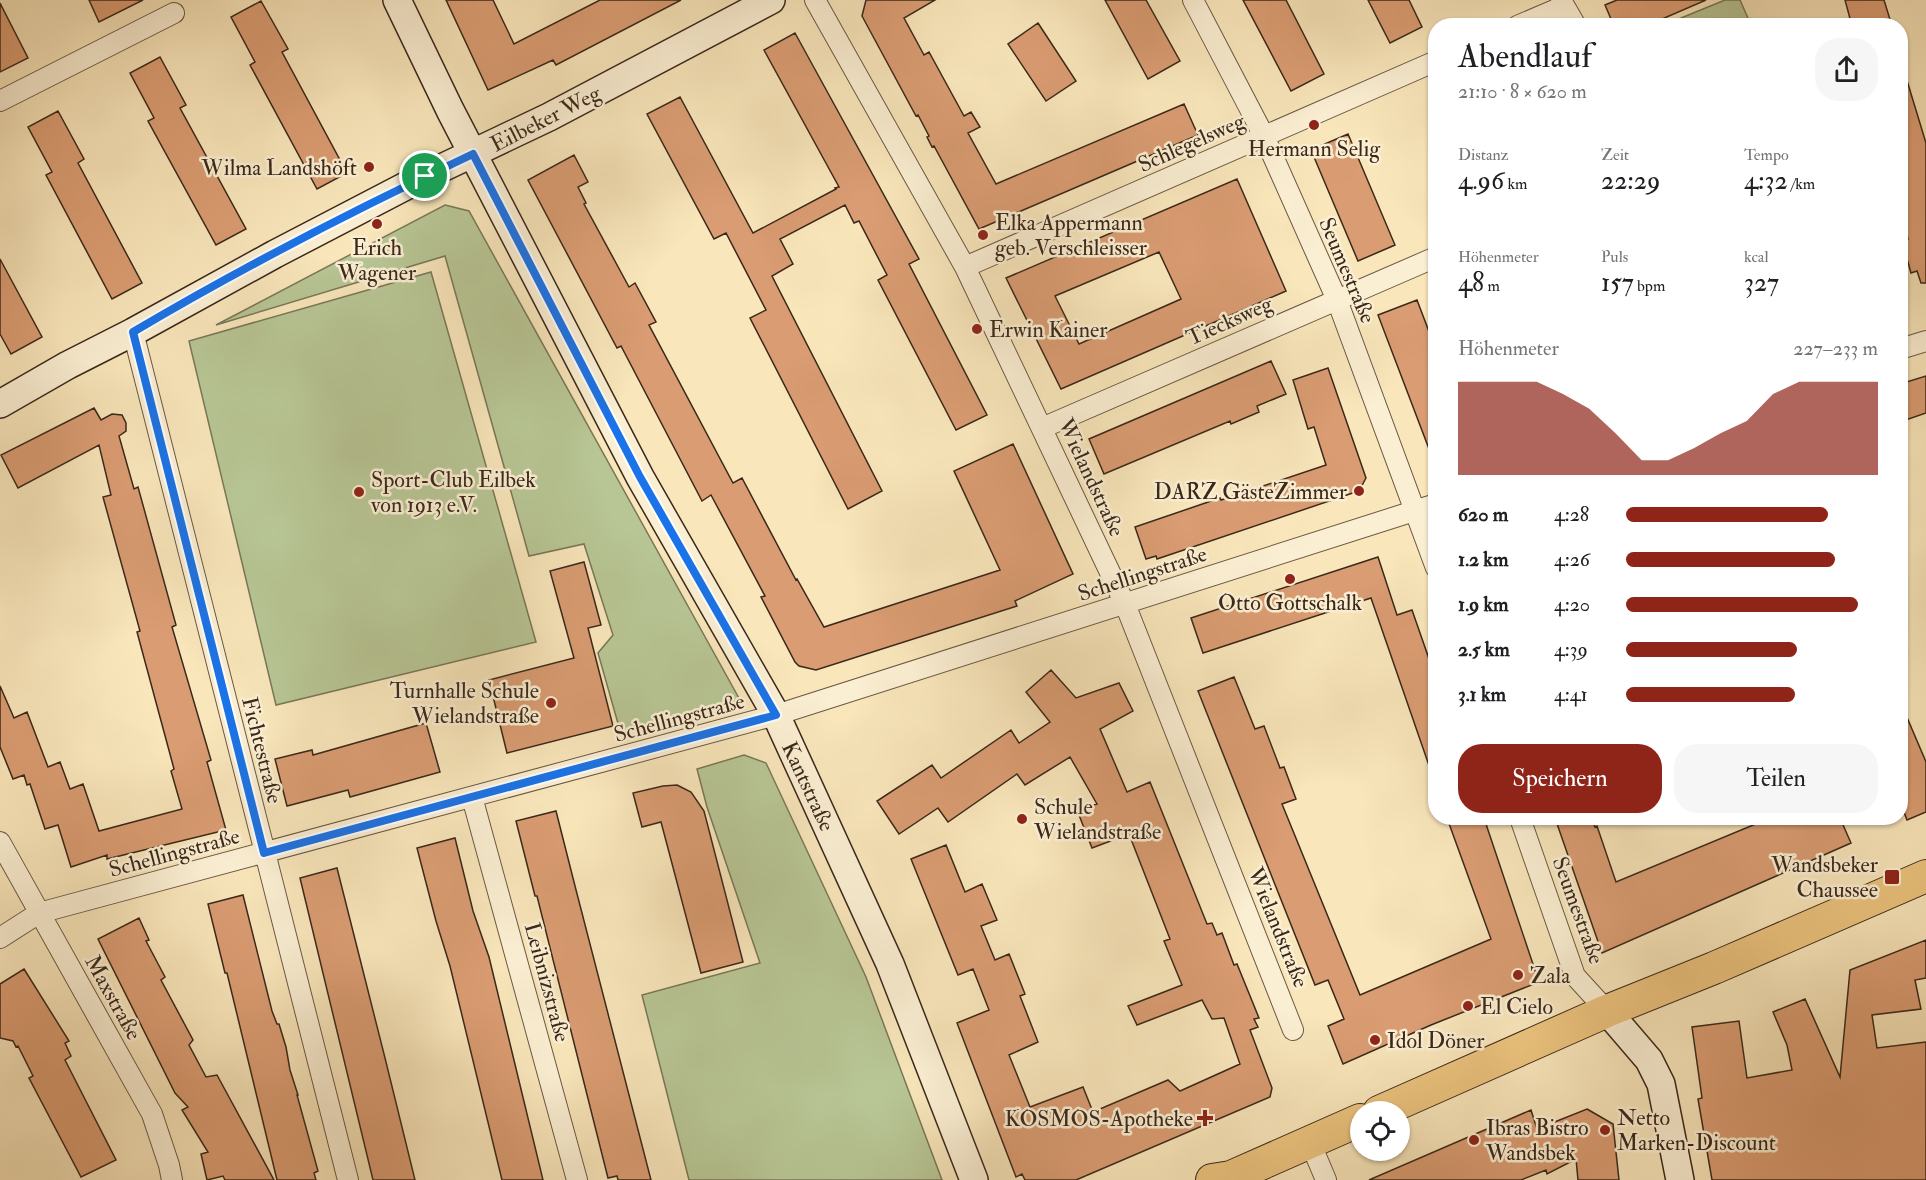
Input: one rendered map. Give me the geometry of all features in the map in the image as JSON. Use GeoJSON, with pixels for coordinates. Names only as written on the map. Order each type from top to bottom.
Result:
{"type":"FeatureCollection","features":[{"type":"Feature","properties":{"kind":"main road"},"geometry":{"type":"LineString","coordinates":[[1404,1101],[1607,1011],[1714,968],[1926,876]]}},
{"type":"Feature","properties":{"kind":"main road"},"geometry":{"type":"LineString","coordinates":[[1224,1179],[1350,1124]]}},
{"type":"Feature","properties":{"kind":"street","name":"Kantstraße"},"geometry":{"type":"LineString","coordinates":[[397,0],[473,154],[640,477],[776,715],[890,964],[974,1180]]}},
{"type":"Feature","properties":{"kind":"street","name":"Eilbeker Weg"},"geometry":{"type":"LineString","coordinates":[[0,404],[275,254],[771,0]]}},
{"type":"Feature","properties":{"kind":"street","name":"Wielandstraße"},"geometry":{"type":"LineString","coordinates":[[815,0],[965,267],[1125,604],[1293,1030]]}},
{"type":"Feature","properties":{"kind":"street","name":"Seumestraße"},"geometry":{"type":"LineString","coordinates":[[1193,0],[1264,136],[1337,300],[1428,548]]}},
{"type":"Feature","properties":{"kind":"street"},"geometry":{"type":"LineString","coordinates":[[1533,18],[1562,3],[1572,18]]}},
{"type":"Feature","properties":{"kind":"street"},"geometry":{"type":"LineString","coordinates":[[0,101],[174,13]]}},
{"type":"Feature","properties":{"kind":"street","name":"Schlegelsweg"},"geometry":{"type":"LineString","coordinates":[[965,267],[1428,64]]}},
{"type":"Feature","properties":{"kind":"street","name":"Tiecksweg"},"geometry":{"type":"LineString","coordinates":[[1042,428],[1428,260]]}},
{"type":"Feature","properties":{"kind":"street","name":"Fichtestraße"},"geometry":{"type":"LineString","coordinates":[[133,332],[348,1180]]}},
{"type":"Feature","properties":{"kind":"street"},"geometry":{"type":"LineString","coordinates":[[1908,347],[1926,341]]}},
{"type":"Feature","properties":{"kind":"street","name":"Schellingstraße"},"geometry":{"type":"LineString","coordinates":[[0,938],[39,914],[776,715],[1428,507]]}},
{"type":"Feature","properties":{"kind":"street","name":"Leibnizstraße"},"geometry":{"type":"LineString","coordinates":[[472,797],[577,1180]]}},
{"type":"Feature","properties":{"kind":"street","name":"Seumestraße"},"geometry":{"type":"LineString","coordinates":[[1522,825],[1575,976],[1607,1011]]}},
{"type":"Feature","properties":{"kind":"street","name":"Maxstraße"},"geometry":{"type":"LineString","coordinates":[[0,843],[152,1114],[170,1165],[172,1180]]}},
{"type":"Feature","properties":{"kind":"street"},"geometry":{"type":"LineString","coordinates":[[1607,1011],[1649,1060],[1661,1084],[1680,1180]]}},
{"type":"Feature","properties":{"kind":"street"},"geometry":{"type":"LineString","coordinates":[[1310,1142],[1326,1180]]}},
{"type":"Feature","properties":{"kind":"green space"},"geometry":{"type":"Polygon","coordinates":[[[1725,0],[1740,0],[1748,18],[1681,18],[1725,0]]]}},
{"type":"Feature","properties":{"kind":"green space"},"geometry":{"type":"Polygon","coordinates":[[[445,205],[469,211],[740,700],[621,734],[598,653],[613,635],[584,544],[529,556],[445,256],[216,325],[445,205]]]}},
{"type":"Feature","properties":{"kind":"green space","name":"Sport-Club Eilbek von 1913 e.V."},"geometry":{"type":"Polygon","coordinates":[[[431,272],[536,642],[276,705],[189,341],[431,272]]]}},
{"type":"Feature","properties":{"kind":"green space"},"geometry":{"type":"Polygon","coordinates":[[[744,755],[766,763],[866,977],[942,1180],[689,1180],[642,995],[760,963],[707,807],[697,769],[744,755]]]}},
{"type":"Feature","properties":{"kind":"building"},"geometry":{"type":"Polygon","coordinates":[[[89,0],[143,0],[99,22],[89,0]]]}},
{"type":"Feature","properties":{"kind":"building"},"geometry":{"type":"Polygon","coordinates":[[[446,0],[493,0],[514,44],[600,0],[681,0],[556,65],[553,60],[488,90],[446,0]]]}},
{"type":"Feature","properties":{"kind":"building"},"geometry":{"type":"Polygon","coordinates":[[[866,0],[935,0],[904,18],[924,55],[929,52],[964,116],[971,112],[980,127],[968,133],[996,184],[1184,104],[1198,135],[979,229],[862,16],[866,0]]]}},
{"type":"Feature","properties":{"kind":"building"},"geometry":{"type":"Polygon","coordinates":[[[1105,0],[1146,0],[1180,61],[1148,79],[1105,0]]]}},
{"type":"Feature","properties":{"kind":"building"},"geometry":{"type":"Polygon","coordinates":[[[1243,0],[1286,0],[1324,74],[1291,91],[1243,0]]]}},
{"type":"Feature","properties":{"kind":"building"},"geometry":{"type":"Polygon","coordinates":[[[1368,0],[1409,0],[1422,27],[1390,43],[1368,0]]]}},
{"type":"Feature","properties":{"kind":"building"},"geometry":{"type":"Polygon","coordinates":[[[1617,0],[1706,0],[1664,18],[1611,18],[1605,5],[1617,0]]]}},
{"type":"Feature","properties":{"kind":"building"},"geometry":{"type":"Polygon","coordinates":[[[1845,0],[1884,0],[1890,18],[1850,18],[1845,0]]]}},
{"type":"Feature","properties":{"kind":"building"},"geometry":{"type":"Polygon","coordinates":[[[261,1],[288,49],[282,52],[347,173],[317,189],[250,65],[255,62],[231,17],[261,1]]]}},
{"type":"Feature","properties":{"kind":"building"},"geometry":{"type":"Polygon","coordinates":[[[0,3],[28,58],[0,72],[0,3]]]}},
{"type":"Feature","properties":{"kind":"building"},"geometry":{"type":"Polygon","coordinates":[[[1038,23],[1076,81],[1046,101],[1008,44],[1038,23]]]}},
{"type":"Feature","properties":{"kind":"building"},"geometry":{"type":"Polygon","coordinates":[[[795,33],[919,259],[909,264],[987,415],[956,430],[878,280],[887,275],[859,221],[854,223],[845,205],[780,239],[793,264],[772,276],[882,491],[848,509],[750,318],[766,310],[726,233],[714,239],[647,114],[680,97],[753,233],[836,189],[839,187],[764,50],[795,33]]]}},
{"type":"Feature","properties":{"kind":"building"},"geometry":{"type":"Polygon","coordinates":[[[160,57],[186,105],[180,108],[246,229],[216,245],[148,121],[154,118],[130,73],[160,57]]]}},
{"type":"Feature","properties":{"kind":"building"},"geometry":{"type":"Polygon","coordinates":[[[1908,84],[1926,143],[1926,283],[1921,283],[1917,271],[1911,273],[1908,262],[1908,84]]]}},
{"type":"Feature","properties":{"kind":"building"},"geometry":{"type":"Polygon","coordinates":[[[58,111],[84,159],[78,163],[142,283],[112,299],[46,175],[52,172],[28,127],[58,111]]]}},
{"type":"Feature","properties":{"kind":"building"},"geometry":{"type":"Polygon","coordinates":[[[1348,134],[1395,245],[1358,261],[1311,150],[1348,134]]]}},
{"type":"Feature","properties":{"kind":"building"},"geometry":{"type":"Polygon","coordinates":[[[574,155],[588,182],[578,187],[586,203],[584,204],[629,287],[635,283],[656,322],[649,325],[733,483],[742,478],[796,580],[824,627],[1000,570],[954,471],[1013,444],[1073,574],[1015,601],[1017,606],[816,670],[799,666],[761,597],[765,596],[711,495],[702,501],[621,346],[617,348],[528,180],[574,155]]]}},
{"type":"Feature","properties":{"kind":"building"},"geometry":{"type":"Polygon","coordinates":[[[1237,179],[1286,291],[1061,389],[1006,278],[1237,179]],[[1159,252],[1055,296],[1079,344],[1181,299],[1159,252]]]}},
{"type":"Feature","properties":{"kind":"building"},"geometry":{"type":"Polygon","coordinates":[[[0,259],[42,337],[11,354],[0,334],[0,259]]]}},
{"type":"Feature","properties":{"kind":"building"},"geometry":{"type":"Polygon","coordinates":[[[1417,300],[1428,329],[1428,446],[1378,315],[1417,300]]]}},
{"type":"Feature","properties":{"kind":"building"},"geometry":{"type":"Polygon","coordinates":[[[1271,361],[1286,394],[1257,406],[1259,412],[1231,424],[1230,421],[1104,474],[1089,439],[1271,361]]]}},
{"type":"Feature","properties":{"kind":"building"},"geometry":{"type":"Polygon","coordinates":[[[1328,368],[1366,478],[1359,491],[1157,559],[1156,556],[1146,559],[1135,527],[1326,465],[1314,427],[1308,429],[1293,380],[1328,368]]]}},
{"type":"Feature","properties":{"kind":"building"},"geometry":{"type":"Polygon","coordinates":[[[1926,376],[1926,413],[1908,419],[1908,382],[1926,376]]]}},
{"type":"Feature","properties":{"kind":"building"},"geometry":{"type":"Polygon","coordinates":[[[94,408],[101,420],[112,414],[122,415],[126,423],[126,431],[119,436],[134,489],[138,487],[176,625],[172,627],[211,760],[207,762],[226,830],[107,859],[107,855],[71,867],[58,825],[45,829],[30,784],[27,785],[24,775],[13,779],[0,747],[0,686],[14,718],[27,712],[48,767],[60,762],[70,789],[83,784],[99,831],[182,809],[171,771],[174,769],[137,632],[140,631],[103,497],[111,495],[99,445],[18,488],[1,455],[94,408]]]}},
{"type":"Feature","properties":{"kind":"building"},"geometry":{"type":"Polygon","coordinates":[[[1378,557],[1397,615],[1412,610],[1428,656],[1428,763],[1371,598],[1203,653],[1191,618],[1378,557]]]}},
{"type":"Feature","properties":{"kind":"building","name":"Turnhalle Schule Wielandstraße"},"geometry":{"type":"Polygon","coordinates":[[[584,562],[601,625],[588,628],[613,726],[507,753],[489,680],[574,658],[550,571],[584,562]]]}},
{"type":"Feature","properties":{"kind":"building"},"geometry":{"type":"Polygon","coordinates":[[[1051,670],[1076,698],[1119,683],[1133,711],[1100,729],[1127,792],[1150,782],[1207,924],[1212,923],[1217,935],[1222,933],[1259,1018],[1254,1019],[1258,1027],[1250,1030],[1272,1088],[1270,1097],[1076,1180],[1025,1180],[1022,1174],[1016,1177],[957,1023],[989,1010],[973,969],[958,975],[911,859],[946,845],[965,892],[982,884],[997,920],[981,926],[995,960],[1009,954],[1025,994],[1020,996],[1038,1042],[1009,1055],[1030,1107],[1083,1087],[1093,1112],[1168,1080],[1180,1091],[1240,1064],[1224,1018],[1212,1019],[1202,1000],[1137,1025],[1128,1006],[1182,985],[1164,941],[1170,939],[1129,834],[1092,848],[1077,810],[1097,804],[1070,757],[1025,785],[1017,774],[948,822],[938,808],[899,834],[877,801],[932,765],[941,778],[1011,730],[1019,743],[1050,722],[1026,692],[1051,670]]]}},
{"type":"Feature","properties":{"kind":"building"},"geometry":{"type":"Polygon","coordinates":[[[1234,677],[1255,729],[1264,726],[1280,768],[1284,767],[1296,799],[1282,804],[1360,995],[1491,939],[1450,825],[1486,825],[1539,982],[1431,1025],[1343,1064],[1328,1026],[1344,1019],[1328,980],[1315,985],[1198,691],[1234,677]]]}},
{"type":"Feature","properties":{"kind":"building"},"geometry":{"type":"Polygon","coordinates":[[[1908,720],[1926,762],[1926,812],[1908,820],[1908,720]]]}},
{"type":"Feature","properties":{"kind":"building"},"geometry":{"type":"Polygon","coordinates":[[[426,723],[440,772],[350,797],[348,790],[287,806],[275,759],[312,750],[313,755],[426,723]]]}},
{"type":"Feature","properties":{"kind":"building"},"geometry":{"type":"Polygon","coordinates":[[[677,785],[691,792],[704,811],[743,962],[701,973],[661,822],[642,827],[633,793],[677,785]]]}},
{"type":"Feature","properties":{"kind":"building"},"geometry":{"type":"Polygon","coordinates":[[[556,811],[651,1180],[618,1180],[617,1176],[608,1178],[537,896],[535,896],[516,821],[556,811]]]}},
{"type":"Feature","properties":{"kind":"building"},"geometry":{"type":"Polygon","coordinates":[[[1557,825],[1597,826],[1616,882],[1753,825],[1843,825],[1851,843],[1602,953],[1557,825]]]}},
{"type":"Feature","properties":{"kind":"building"},"geometry":{"type":"Polygon","coordinates":[[[455,838],[473,911],[489,957],[543,1180],[502,1180],[450,966],[417,848],[455,838]]]}},
{"type":"Feature","properties":{"kind":"building"},"geometry":{"type":"Polygon","coordinates":[[[337,868],[415,1180],[373,1180],[300,878],[337,868]]]}},
{"type":"Feature","properties":{"kind":"building"},"geometry":{"type":"Polygon","coordinates":[[[243,895],[272,1011],[279,1024],[286,1047],[290,1070],[318,1171],[314,1173],[316,1180],[277,1180],[208,904],[243,895]]]}},
{"type":"Feature","properties":{"kind":"building"},"geometry":{"type":"Polygon","coordinates":[[[139,918],[149,940],[146,941],[165,977],[161,980],[193,1040],[189,1045],[206,1077],[217,1075],[274,1180],[225,1180],[223,1176],[207,1180],[201,1154],[208,1152],[182,1110],[188,1107],[175,1093],[98,939],[139,918]]]}},
{"type":"Feature","properties":{"kind":"building"},"geometry":{"type":"Polygon","coordinates":[[[1926,940],[1926,978],[1915,980],[1921,1009],[1872,1015],[1877,1048],[1926,1042],[1926,1180],[1712,1180],[1698,1099],[1702,1098],[1692,1027],[1739,1021],[1747,1078],[1792,1070],[1787,1045],[1773,1012],[1805,999],[1840,1077],[1850,970],[1926,940]]]}},
{"type":"Feature","properties":{"kind":"building"},"geometry":{"type":"Polygon","coordinates":[[[24,969],[69,1041],[65,1043],[71,1056],[65,1060],[116,1160],[81,1177],[29,1078],[33,1076],[18,1046],[16,1047],[13,1041],[0,1038],[0,984],[24,969]]]}},
{"type":"Feature","properties":{"kind":"building"},"geometry":{"type":"Polygon","coordinates":[[[1587,1109],[1613,1124],[1619,1180],[1578,1180],[1576,1159],[1547,1174],[1546,1170],[1521,1180],[1369,1180],[1531,1110],[1537,1129],[1587,1109]]]}},
{"type":"Feature","properties":{"kind":"place","name":"Hermann Selig"},"geometry":{"type":"Point","coordinates":[1314,125]}},
{"type":"Feature","properties":{"kind":"place","name":"Wilma Landshöft"},"geometry":{"type":"Point","coordinates":[369,167]}},
{"type":"Feature","properties":{"kind":"place","name":"Erich Wagener"},"geometry":{"type":"Point","coordinates":[377,224]}},
{"type":"Feature","properties":{"kind":"place","name":"Elka Appermann geb. Verschleisser"},"geometry":{"type":"Point","coordinates":[983,235]}},
{"type":"Feature","properties":{"kind":"place","name":"Erwin Kainer"},"geometry":{"type":"Point","coordinates":[977,329]}},
{"type":"Feature","properties":{"kind":"place","name":"DARZ GästeZimmer"},"geometry":{"type":"Point","coordinates":[1359,491]}},
{"type":"Feature","properties":{"kind":"place","name":"Sport-Club Eilbek von 1913 e.V."},"geometry":{"type":"Point","coordinates":[359,492]}},
{"type":"Feature","properties":{"kind":"place","name":"Otto Gottschalk"},"geometry":{"type":"Point","coordinates":[1290,579]}},
{"type":"Feature","properties":{"kind":"place","name":"Turnhalle Schule Wielandstraße"},"geometry":{"type":"Point","coordinates":[551,703]}},
{"type":"Feature","properties":{"kind":"place","name":"Schule Wielandstraße"},"geometry":{"type":"Point","coordinates":[1022,819]}},
{"type":"Feature","properties":{"kind":"place","name":"Wandsbeker Chaussee"},"geometry":{"type":"Point","coordinates":[1892,877]}},
{"type":"Feature","properties":{"kind":"place","name":"Zala"},"geometry":{"type":"Point","coordinates":[1518,975]}},
{"type":"Feature","properties":{"kind":"place","name":"El Cielo"},"geometry":{"type":"Point","coordinates":[1468,1006]}},
{"type":"Feature","properties":{"kind":"place","name":"Idol Döner"},"geometry":{"type":"Point","coordinates":[1375,1040]}},
{"type":"Feature","properties":{"kind":"place","name":"KOSMOS-Apotheke"},"geometry":{"type":"Point","coordinates":[1205,1118]}},
{"type":"Feature","properties":{"kind":"place","name":"Netto Marken-Discount"},"geometry":{"type":"Point","coordinates":[1605,1130]}},
{"type":"Feature","properties":{"kind":"place","name":"Ibras Bistro Wandsbek"},"geometry":{"type":"Point","coordinates":[1474,1140]}},
{"type":"Feature","properties":{"kind":"route"},"geometry":{"type":"LineString","coordinates":[[473,154],[640,477],[776,715],[264,853],[133,332],[169,310],[425,176],[473,154]]}}]}
